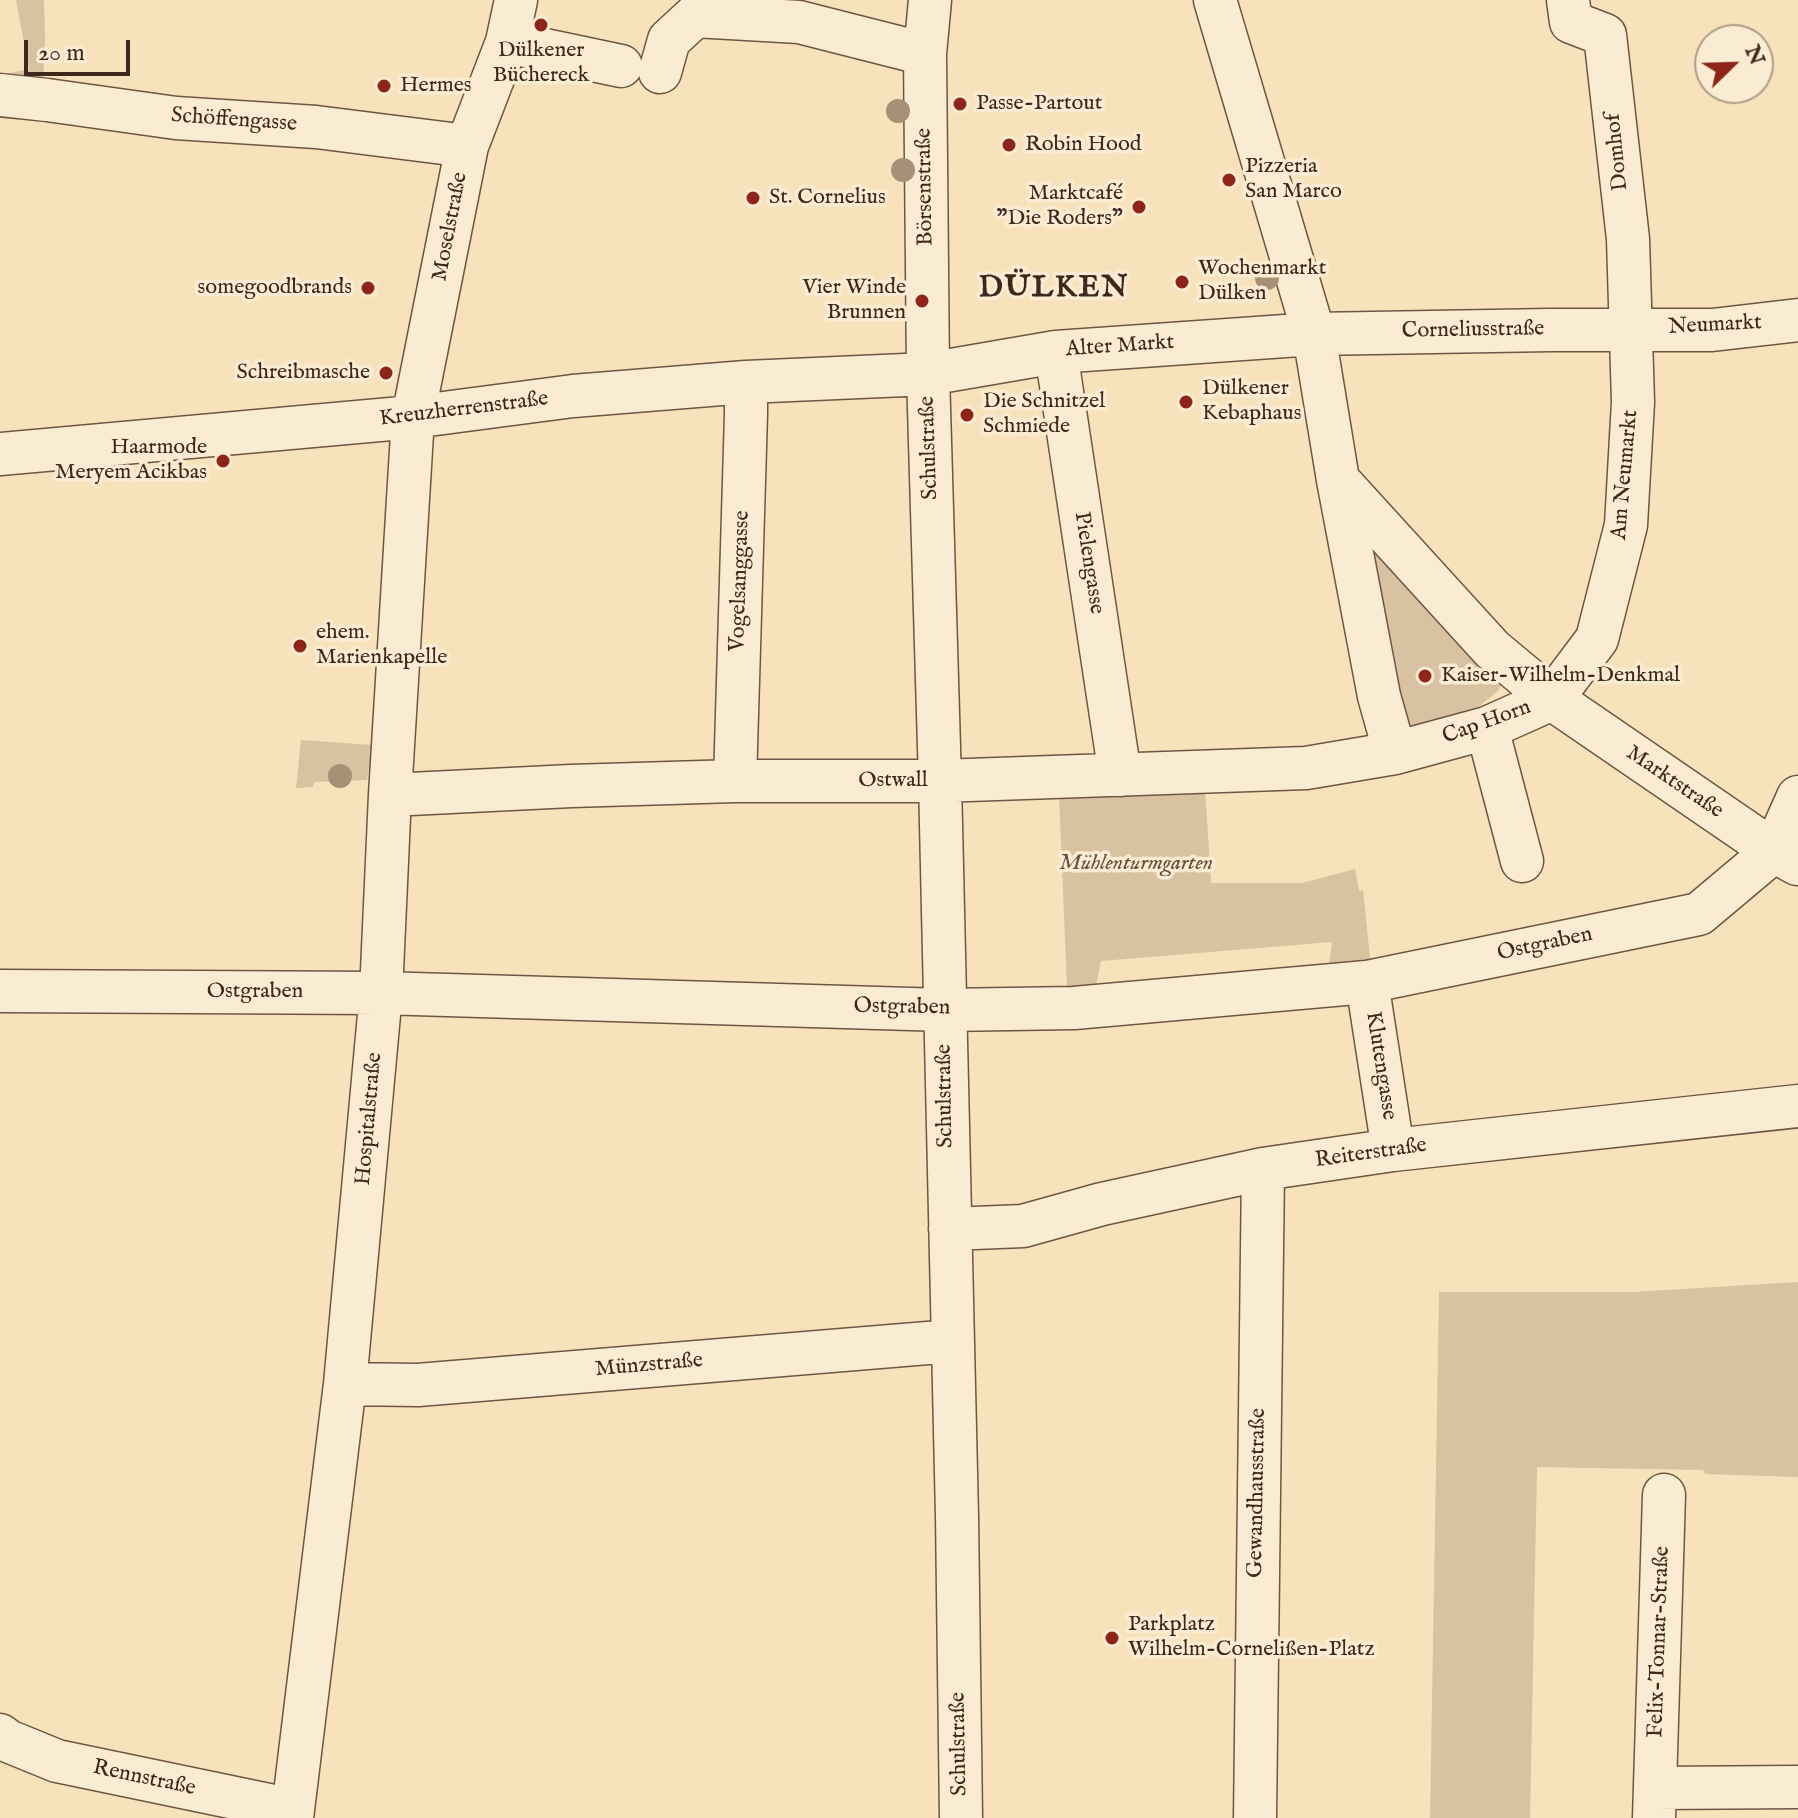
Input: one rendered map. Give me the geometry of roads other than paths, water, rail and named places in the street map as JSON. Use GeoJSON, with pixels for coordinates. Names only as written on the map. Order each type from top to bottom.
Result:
{"type":"FeatureCollection","features":[{"type":"Feature","properties":{"kind":"street","name":"Moselstraße"},"geometry":{"type":"LineString","coordinates":[[413,417],[467,146],[507,42],[516,0]]}},
{"type":"Feature","properties":{"kind":"street","name":"Börsenstraße"},"geometry":{"type":"LineString","coordinates":[[928,374],[925,54],[930,0]]}},
{"type":"Feature","properties":{"kind":"street"},"geometry":{"type":"LineString","coordinates":[[1215,0],[1314,334],[1379,696],[1395,753]]}},
{"type":"Feature","properties":{"kind":"street","name":"Domhof"},"geometry":{"type":"LineString","coordinates":[[1568,0],[1571,22],[1605,35],[1628,239],[1632,329]]}},
{"type":"Feature","properties":{"kind":"street"},"geometry":{"type":"LineString","coordinates":[[507,42],[641,69],[695,16],[799,22],[925,54]]}},
{"type":"Feature","properties":{"kind":"street","name":"Schöffengasse"},"geometry":{"type":"LineString","coordinates":[[0,95],[176,118],[316,127],[467,146]]}},
{"type":"Feature","properties":{"kind":"street","name":"Neumarkt"},"geometry":{"type":"LineString","coordinates":[[1632,329],[1712,330],[1798,320]]}},
{"type":"Feature","properties":{"kind":"street","name":"Corneliusstraße"},"geometry":{"type":"LineString","coordinates":[[1314,334],[1632,329]]}},
{"type":"Feature","properties":{"kind":"street","name":"Am Neumarkt"},"geometry":{"type":"LineString","coordinates":[[1552,699],[1597,639],[1626,525],[1633,402],[1632,329]]}},
{"type":"Feature","properties":{"kind":"street","name":"Alter Markt"},"geometry":{"type":"LineString","coordinates":[[928,374],[1056,352],[1314,334]]}},
{"type":"Feature","properties":{"kind":"street","name":"Pielengasse"},"geometry":{"type":"LineString","coordinates":[[1056,352],[1120,775]]}},
{"type":"Feature","properties":{"kind":"street","name":"Kreuzherrenstraße"},"geometry":{"type":"LineString","coordinates":[[0,454],[413,417],[573,396],[746,382],[928,374]]}},
{"type":"Feature","properties":{"kind":"street","name":"Schulstraße"},"geometry":{"type":"LineString","coordinates":[[928,374],[957,1516],[961,1818]]}},
{"type":"Feature","properties":{"kind":"street","name":"Vogelsanggasse"},"geometry":{"type":"LineString","coordinates":[[735,781],[746,382]]}},
{"type":"Feature","properties":{"kind":"street","name":"Hospitalstraße"},"geometry":{"type":"LineString","coordinates":[[292,1814],[345,1384],[381,993],[413,417]]}},
{"type":"Feature","properties":{"kind":"street","name":"Cap Horn"},"geometry":{"type":"LineString","coordinates":[[1338,480],[1492,649],[1552,699],[1487,728],[1395,753]]}},
{"type":"Feature","properties":{"kind":"street","name":"Marktstraße"},"geometry":{"type":"LineString","coordinates":[[1552,699],[1786,858]]}},
{"type":"Feature","properties":{"kind":"street"},"geometry":{"type":"LineString","coordinates":[[1487,728],[1522,861]]}},
{"type":"Feature","properties":{"kind":"street","name":"Ostwall"},"geometry":{"type":"LineString","coordinates":[[390,795],[735,781],[940,781],[1306,768],[1395,753]]}},
{"type":"Feature","properties":{"kind":"street"},"geometry":{"type":"LineString","coordinates":[[1786,858],[1798,797]]}},
{"type":"Feature","properties":{"kind":"street","name":"Ostgraben"},"geometry":{"type":"LineString","coordinates":[[0,991],[381,993],[944,1010],[1074,1008],[1367,982],[1699,914],[1786,858]]}},
{"type":"Feature","properties":{"kind":"street","name":"Klutengasse"},"geometry":{"type":"LineString","coordinates":[[1367,982],[1393,1150]]}},
{"type":"Feature","properties":{"kind":"street","name":"Reiterstraße"},"geometry":{"type":"LineString","coordinates":[[950,1229],[1023,1226],[1102,1204],[1263,1169],[1393,1150],[1798,1106]]}},
{"type":"Feature","properties":{"kind":"street","name":"Gewandhausstraße"},"geometry":{"type":"LineString","coordinates":[[1255,1818],[1263,1169]]}},
{"type":"Feature","properties":{"kind":"street","name":"Münzstraße"},"geometry":{"type":"LineString","coordinates":[[345,1384],[418,1385],[952,1341]]}},
{"type":"Feature","properties":{"kind":"street","name":"Felix-Tonnar-Straße"},"geometry":{"type":"LineString","coordinates":[[1664,1495],[1655,1803],[1798,1787]]}},
{"type":"Feature","properties":{"kind":"street","name":"Rennstraße"},"geometry":{"type":"LineString","coordinates":[[0,1735],[57,1761],[292,1814]]}},
{"type":"Feature","properties":{"kind":"place","name":"Dülkener Büchereck"},"geometry":{"type":"Point","coordinates":[541,25]}},
{"type":"Feature","properties":{"kind":"place","name":"Hermes"},"geometry":{"type":"Point","coordinates":[384,86]}},
{"type":"Feature","properties":{"kind":"place","name":"Passe-Partout"},"geometry":{"type":"Point","coordinates":[960,104]}},
{"type":"Feature","properties":{"kind":"place","name":"Robin Hood"},"geometry":{"type":"Point","coordinates":[1009,145]}},
{"type":"Feature","properties":{"kind":"place","name":"Pizzeria San Marco"},"geometry":{"type":"Point","coordinates":[1229,180]}},
{"type":"Feature","properties":{"kind":"place","name":"St. Cornelius"},"geometry":{"type":"Point","coordinates":[753,198]}},
{"type":"Feature","properties":{"kind":"place","name":"Marktcafé \"Die Roders\""},"geometry":{"type":"Point","coordinates":[1139,207]}},
{"type":"Feature","properties":{"kind":"place","name":"Wochenmarkt Dülken"},"geometry":{"type":"Point","coordinates":[1182,282]}},
{"type":"Feature","properties":{"kind":"place","name":"somegoodbrands"},"geometry":{"type":"Point","coordinates":[368,288]}},
{"type":"Feature","properties":{"kind":"place","name":"Vier Winde Brunnen"},"geometry":{"type":"Point","coordinates":[922,301]}},
{"type":"Feature","properties":{"kind":"place","name":"Schreibmasche"},"geometry":{"type":"Point","coordinates":[386,373]}},
{"type":"Feature","properties":{"kind":"place","name":"Dülkener Kebaphaus"},"geometry":{"type":"Point","coordinates":[1186,402]}},
{"type":"Feature","properties":{"kind":"place","name":"Die Schnitzel Schmiede"},"geometry":{"type":"Point","coordinates":[967,415]}},
{"type":"Feature","properties":{"kind":"place","name":"Haarmode Meryem Acikbas"},"geometry":{"type":"Point","coordinates":[223,461]}},
{"type":"Feature","properties":{"kind":"place","name":"ehem. Marienkapelle"},"geometry":{"type":"Point","coordinates":[300,646]}},
{"type":"Feature","properties":{"kind":"place","name":"Kaiser-Wilhelm-Denkmal"},"geometry":{"type":"Point","coordinates":[1425,676]}},
{"type":"Feature","properties":{"kind":"place","name":"Parkplatz Wilhelm-Cornelißen-Platz"},"geometry":{"type":"Point","coordinates":[1112,1638]}},
{"type":"Feature","properties":{"kind":"district","name":"DÜLKEN"},"geometry":{"type":"Point","coordinates":[1054,290]}},
{"type":"Feature","properties":{"kind":"park label","name":"Mühlenturmgarten"},"geometry":{"type":"Point","coordinates":[1136,864]}}]}
